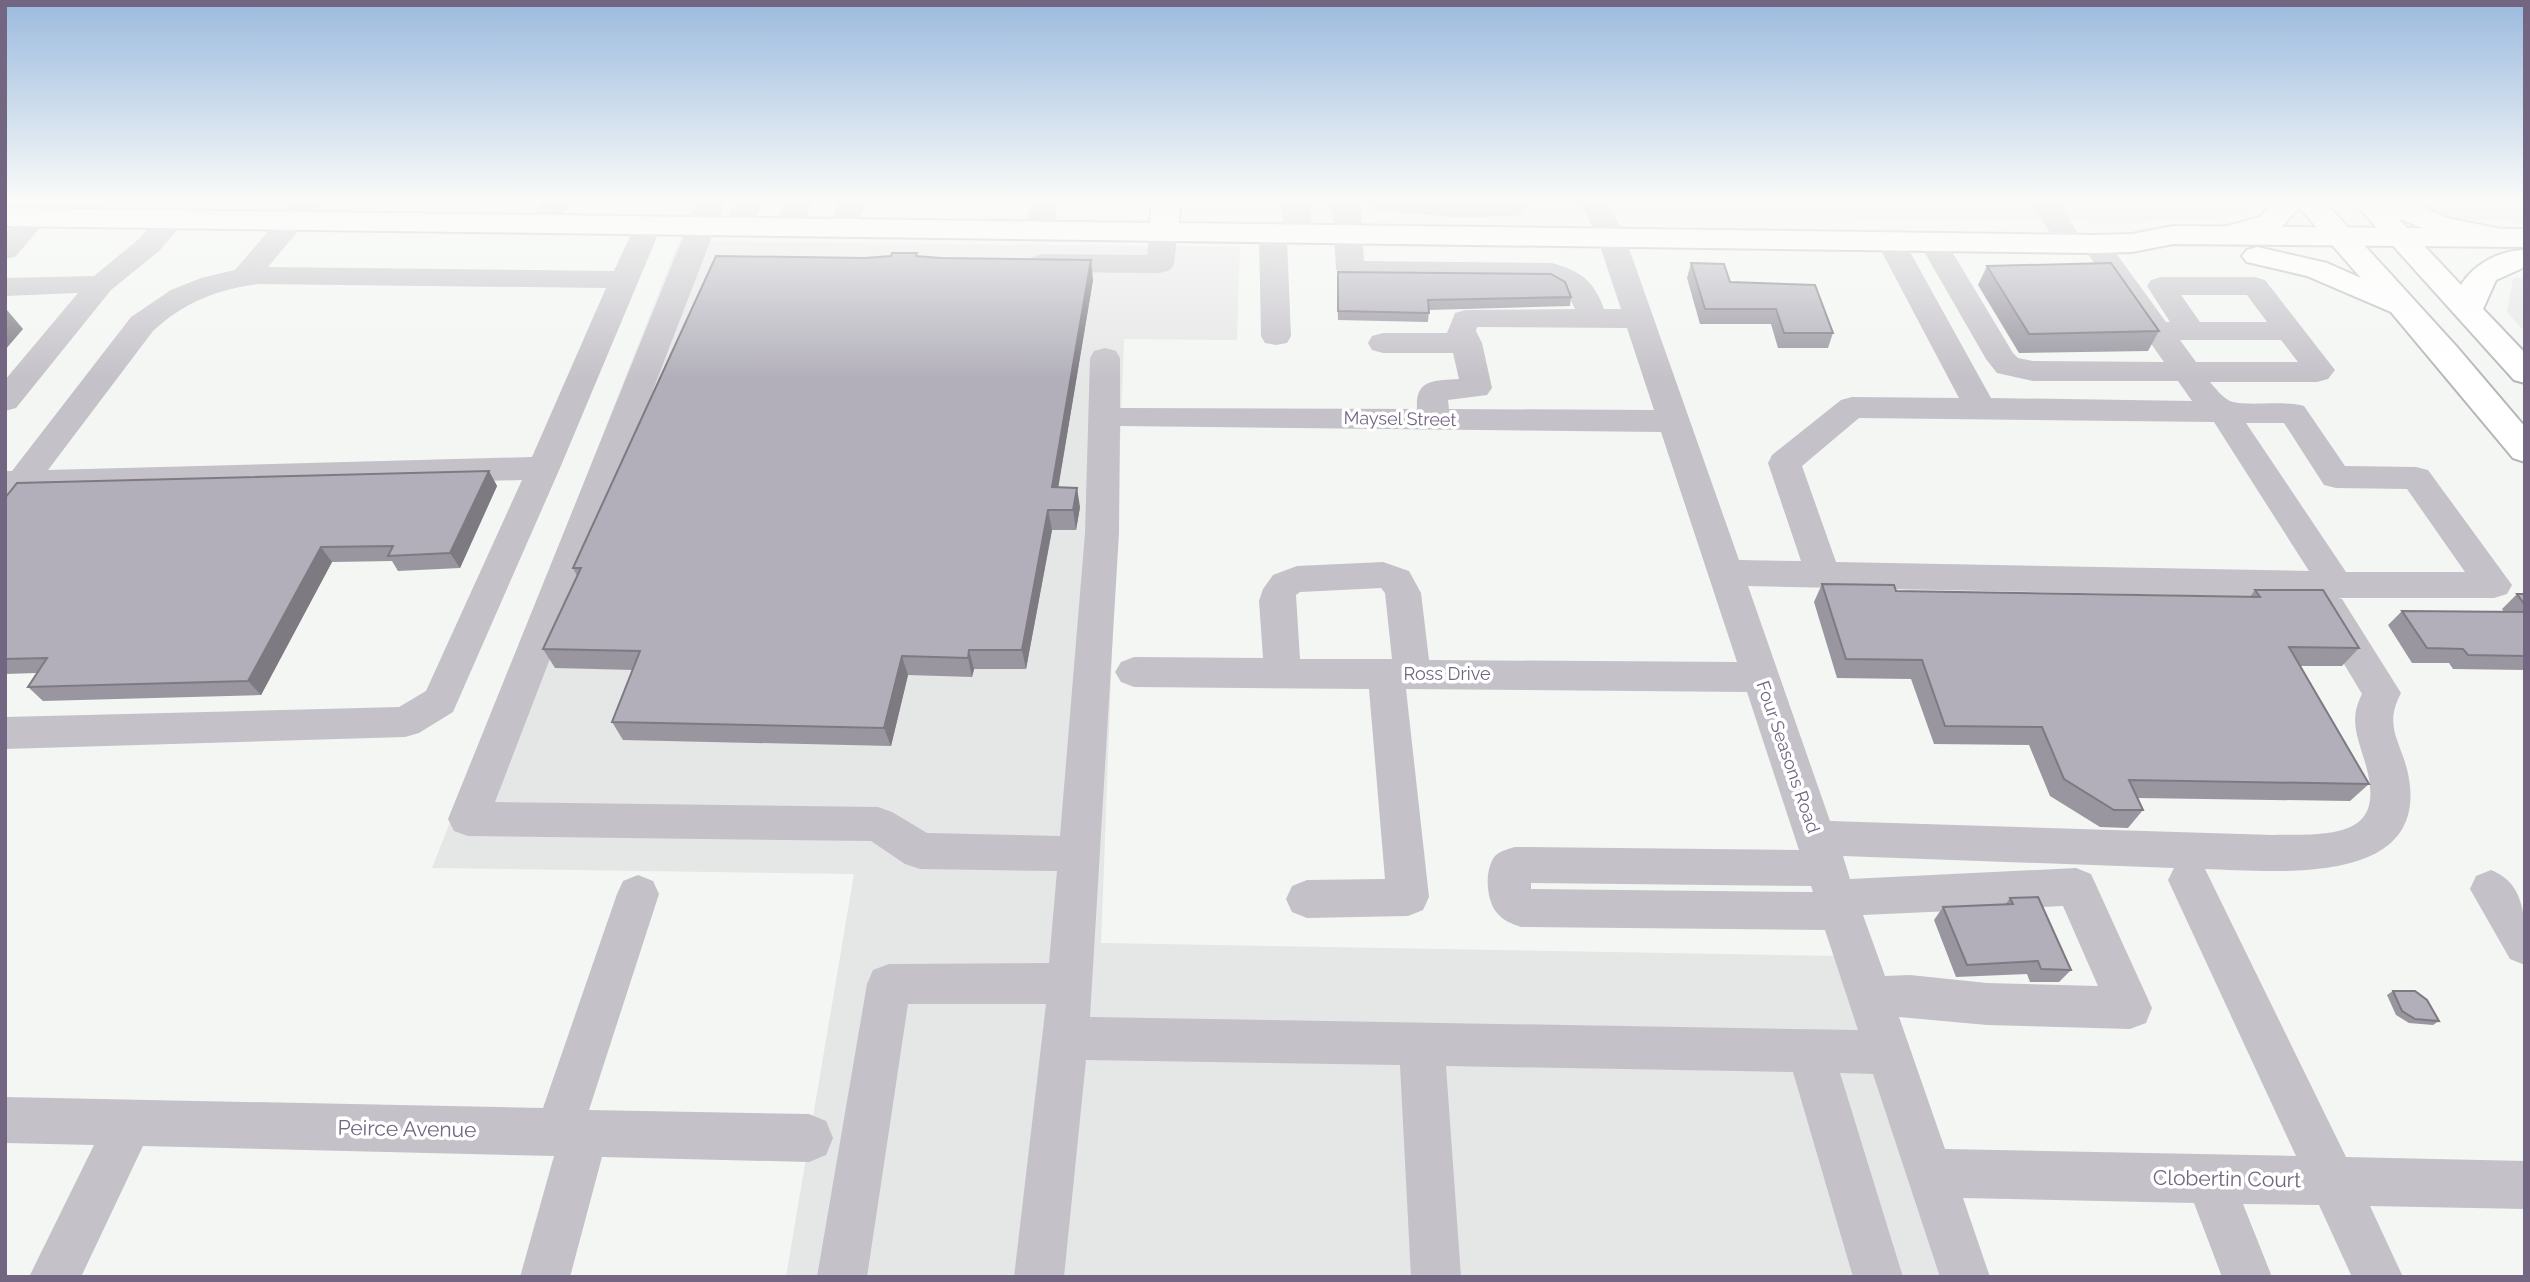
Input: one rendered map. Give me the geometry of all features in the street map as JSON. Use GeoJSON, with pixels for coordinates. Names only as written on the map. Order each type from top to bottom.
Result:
{"type":"FeatureCollection","features":[{"type":"Feature","properties":{"kind":"main road"},"geometry":{"type":"LineString","coordinates":[[2274,260],[2316,269],[2408,310]]}},
{"type":"Feature","properties":{"kind":"main road"},"geometry":{"type":"LineString","coordinates":[[2363,260],[2525,450]]}},
{"type":"Feature","properties":{"kind":"main road"},"geometry":{"type":"LineString","coordinates":[[2421,260],[2525,373]]}},
{"type":"Feature","properties":{"kind":"main road"},"geometry":{"type":"LineString","coordinates":[[2468,309],[2476,281],[2502,260]]}},
{"type":"Feature","properties":{"kind":"street"},"geometry":{"type":"LineString","coordinates":[[245,276],[259,260]]}},
{"type":"Feature","properties":{"kind":"street"},"geometry":{"type":"LineString","coordinates":[[5,733],[405,722],[440,701],[633,260]]}},
{"type":"Feature","properties":{"kind":"street"},"geometry":{"type":"LineString","coordinates":[[705,260],[468,819],[878,824],[920,852],[1081,854]]}},
{"type":"Feature","properties":{"kind":"street"},"geometry":{"type":"LineString","coordinates":[[1022,262],[1160,264],[1161,260]]}},
{"type":"Feature","properties":{"kind":"street"},"geometry":{"type":"LineString","coordinates":[[1349,260],[1350,269],[1552,272],[1570,276],[1581,289],[1593,318],[1638,319]]}},
{"type":"Feature","properties":{"kind":"street"},"geometry":{"type":"LineString","coordinates":[[1437,260],[1438,270]]}},
{"type":"Feature","properties":{"kind":"street"},"geometry":{"type":"LineString","coordinates":[[1531,260],[1534,271]]}},
{"type":"Feature","properties":{"kind":"street","name":"Four Seasons Road"},"geometry":{"type":"LineString","coordinates":[[1619,260],[1965,1277]]}},
{"type":"Feature","properties":{"kind":"street"},"geometry":{"type":"LineString","coordinates":[[1943,260],[2001,359],[2008,366],[2033,372],[2319,371],[2255,286],[2160,286],[2191,331]]}},
{"type":"Feature","properties":{"kind":"street"},"geometry":{"type":"LineString","coordinates":[[1870,997],[1910,996],[1987,1004],[2130,1008],[2076,887],[1830,879],[1515,865],[1509,870],[1511,899],[1521,908],[1830,879],[2321,852],[2363,843],[2386,824],[2392,799],[2388,771],[2372,727],[2372,708],[2382,693],[2325,584],[2223,412],[2205,397],[2157,331],[2096,260]]}},
{"type":"Feature","properties":{"kind":"street"},"geometry":{"type":"LineString","coordinates":[[10,488],[142,324],[159,307],[190,291],[245,276],[625,280]]}},
{"type":"Feature","properties":{"kind":"street"},"geometry":{"type":"LineString","coordinates":[[5,287],[101,284]]}},
{"type":"Feature","properties":{"kind":"street"},"geometry":{"type":"LineString","coordinates":[[1383,343],[1467,343],[1476,388],[1438,391],[1432,394],[1434,420]]}},
{"type":"Feature","properties":{"kind":"street"},"geometry":{"type":"LineString","coordinates":[[1040,1277],[1066,1038],[1081,854],[1102,533],[1105,358]]}},
{"type":"Feature","properties":{"kind":"street"},"geometry":{"type":"LineString","coordinates":[[1727,573],[1970,579],[2494,585],[2416,478],[2336,477],[2293,413],[1966,407],[1852,407],[1784,463],[1823,574]]}},
{"type":"Feature","properties":{"kind":"street","name":"Maysel Street"},"geometry":{"type":"LineString","coordinates":[[1126,417],[1673,421]]}},
{"type":"Feature","properties":{"kind":"street"},"geometry":{"type":"LineString","coordinates":[[10,488],[544,468]]}},
{"type":"Feature","properties":{"kind":"street"},"geometry":{"type":"LineString","coordinates":[[1283,673],[1279,590],[1284,583],[1297,579],[1366,575],[1383,575],[1396,580],[1403,593],[1399,674],[1408,897],[1307,899]]}},
{"type":"Feature","properties":{"kind":"street","name":"Ross Drive"},"geometry":{"type":"LineString","coordinates":[[1134,672],[1761,677]]}},
{"type":"Feature","properties":{"kind":"street"},"geometry":{"type":"LineString","coordinates":[[2189,880],[2378,1277]]}},
{"type":"Feature","properties":{"kind":"street"},"geometry":{"type":"LineString","coordinates":[[2491,889],[2525,945]]}},
{"type":"Feature","properties":{"kind":"street"},"geometry":{"type":"LineString","coordinates":[[545,1277],[571,1133],[638,894]]}},
{"type":"Feature","properties":{"kind":"street"},"geometry":{"type":"LineString","coordinates":[[842,1277],[888,984],[1070,983]]}},
{"type":"Feature","properties":{"kind":"street"},"geometry":{"type":"LineString","coordinates":[[1066,1038],[1889,1052]]}},
{"type":"Feature","properties":{"kind":"street"},"geometry":{"type":"LineString","coordinates":[[1423,1044],[1436,1277]]}},
{"type":"Feature","properties":{"kind":"street"},"geometry":{"type":"LineString","coordinates":[[1810,1051],[1878,1277]]}},
{"type":"Feature","properties":{"kind":"street","name":"Peirce Avenue"},"geometry":{"type":"LineString","coordinates":[[5,1120],[808,1138]]}},
{"type":"Feature","properties":{"kind":"street"},"geometry":{"type":"LineString","coordinates":[[54,1277],[130,1123]]}},
{"type":"Feature","properties":{"kind":"street","name":"Clobertin Court"},"geometry":{"type":"LineString","coordinates":[[1930,1172],[2525,1185]]}},
{"type":"Feature","properties":{"kind":"street"},"geometry":{"type":"LineString","coordinates":[[2209,1178],[2247,1277]]}},
{"type":"Feature","properties":{"kind":"lane"},"geometry":{"type":"LineString","coordinates":[[5,401],[101,284],[130,260]]}},
{"type":"Feature","properties":{"kind":"lane"},"geometry":{"type":"LineString","coordinates":[[1276,336],[1283,260]]}},
{"type":"Feature","properties":{"kind":"lane"},"geometry":{"type":"LineString","coordinates":[[1888,260],[1966,407]]}},
{"type":"Feature","properties":{"kind":"lane"},"geometry":{"type":"LineString","coordinates":[[1467,343],[1461,331],[1462,324],[1465,319],[1473,317],[1593,318]]}},
{"type":"Feature","properties":{"kind":"lane"},"geometry":{"type":"LineString","coordinates":[[2157,331],[2290,331]]}},
{"type":"Feature","properties":{"kind":"shaded area"},"geometry":{"type":"Polygon","coordinates":[[[672,260],[1240,260],[1237,340],[1124,339],[1101,943],[1838,956],[1943,1277],[786,1277],[854,874],[432,868],[672,260]]]}},
{"type":"Feature","properties":{"kind":"shaded area"},"geometry":{"type":"Polygon","coordinates":[[[2525,277],[2525,332],[2507,312],[2513,278],[2525,277]]]}},
{"type":"Feature","properties":{"kind":"building"},"geometry":{"type":"Polygon","coordinates":[[[714,260],[1091,260],[1052,487],[1077,488],[1073,510],[1048,510],[1022,650],[969,650],[968,658],[902,656],[884,728],[612,722],[640,651],[543,649],[581,568],[573,568],[714,260]]]}},
{"type":"Feature","properties":{"kind":"building"},"geometry":{"type":"Polygon","coordinates":[[[1691,263],[1724,264],[1730,282],[1815,285],[1833,333],[1784,333],[1776,309],[1705,309],[1691,263]]]}},
{"type":"Feature","properties":{"kind":"building"},"geometry":{"type":"Polygon","coordinates":[[[2111,263],[2159,331],[2029,334],[1987,266],[2111,263]]]}},
{"type":"Feature","properties":{"kind":"building"},"geometry":{"type":"Polygon","coordinates":[[[1338,272],[1551,274],[1565,282],[1571,297],[1428,300],[1429,313],[1338,311],[1338,272]]]}},
{"type":"Feature","properties":{"kind":"building"},"geometry":{"type":"Polygon","coordinates":[[[489,471],[450,553],[388,556],[393,546],[321,547],[248,681],[28,687],[47,658],[5,659],[5,498],[17,483],[489,471]]]}},
{"type":"Feature","properties":{"kind":"building"},"geometry":{"type":"Polygon","coordinates":[[[1822,584],[1894,585],[1896,591],[2260,597],[2255,590],[2323,590],[2359,648],[2289,647],[2369,784],[2129,780],[2143,810],[2114,810],[2064,779],[2042,727],[1945,726],[1922,660],[1846,659],[1822,584]]]}},
{"type":"Feature","properties":{"kind":"building"},"geometry":{"type":"Polygon","coordinates":[[[2517,594],[2525,594],[2525,605],[2517,594]]]}},
{"type":"Feature","properties":{"kind":"building"},"geometry":{"type":"Polygon","coordinates":[[[2402,611],[2525,612],[2525,656],[2468,655],[2463,649],[2427,648],[2402,611]]]}},
{"type":"Feature","properties":{"kind":"building"},"geometry":{"type":"Polygon","coordinates":[[[2038,897],[2071,970],[2041,969],[2038,961],[1967,965],[1943,907],[2013,904],[2010,898],[2038,897]]]}},
{"type":"Feature","properties":{"kind":"building"},"geometry":{"type":"Polygon","coordinates":[[[2393,991],[2415,991],[2427,1000],[2439,1021],[2415,1019],[2402,1011],[2393,991]]]}}]}
